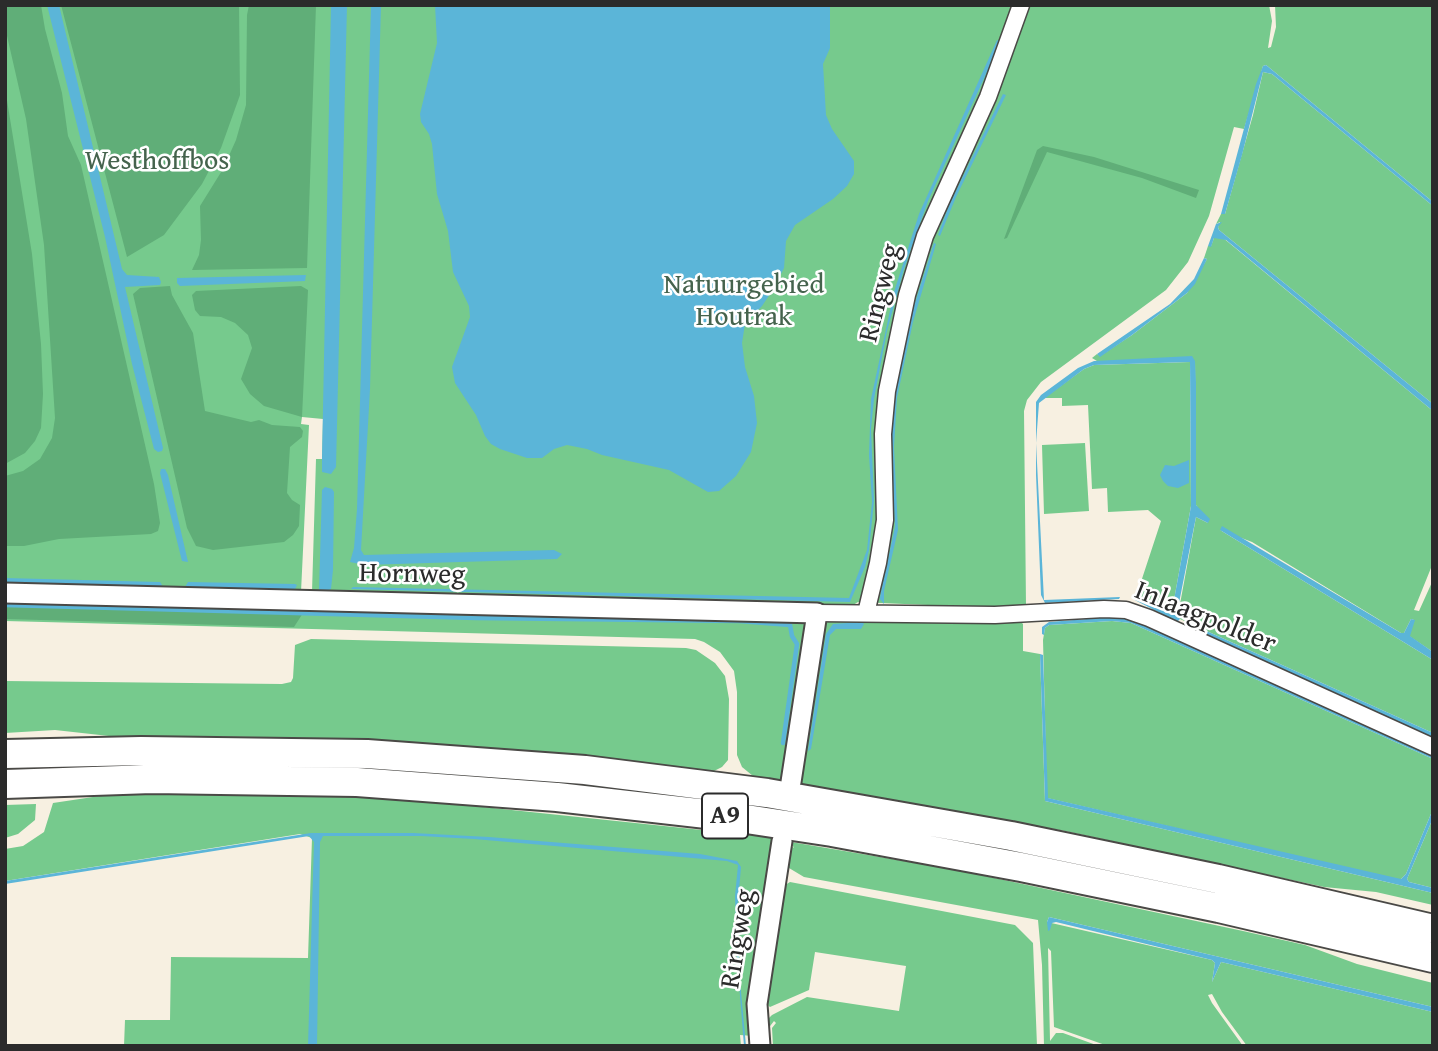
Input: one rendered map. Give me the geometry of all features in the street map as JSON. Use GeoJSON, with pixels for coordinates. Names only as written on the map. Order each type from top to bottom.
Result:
{"type":"FeatureCollection","features":[{"type":"Feature","properties":{"kind":"highway","name":"A9"},"geometry":{"type":"LineString","coordinates":[[5,754],[141,751],[367,754],[585,770],[767,793],[1011,836],[1219,879],[1433,929]]}},
{"type":"Feature","properties":{"kind":"highway","name":"A9"},"geometry":{"type":"LineString","coordinates":[[5,784],[152,779],[357,782],[557,797],[733,817],[832,832],[1021,867],[1219,908],[1433,958]]}},
{"type":"Feature","properties":{"kind":"street","name":"Ringweg"},"geometry":{"type":"LineString","coordinates":[[866,612],[878,563],[884,520],[885,403],[907,296],[925,236],[988,97],[1021,5]]}},
{"type":"Feature","properties":{"kind":"street","name":"Hornweg"},"geometry":{"type":"LineString","coordinates":[[5,593],[817,613]]}},
{"type":"Feature","properties":{"kind":"street","name":"Inlaagpolder"},"geometry":{"type":"LineString","coordinates":[[817,613],[995,615],[1126,610],[1433,747]]}},
{"type":"Feature","properties":{"kind":"street"},"geometry":{"type":"LineString","coordinates":[[791,782],[817,613]]}},
{"type":"Feature","properties":{"kind":"street","name":"Ringweg"},"geometry":{"type":"LineString","coordinates":[[760,1046],[757,1004],[782,841]]}},
{"type":"Feature","properties":{"kind":"green space","name":"Natuurgebied Houtrak"},"geometry":{"type":"Polygon","coordinates":[[[5,5],[1269,5],[1272,21],[1268,48],[1271,47],[1276,27],[1275,5],[1433,5],[1433,202],[1266,65],[1263,66],[1244,129],[1234,127],[1209,216],[1188,262],[1166,290],[1041,382],[1027,400],[1024,411],[1026,606],[974,607],[858,602],[850,607],[312,592],[316,459],[322,459],[323,419],[302,417],[301,424],[309,425],[301,592],[5,589],[5,5]]]}},
{"type":"Feature","properties":{"kind":"green space"},"geometry":{"type":"Polygon","coordinates":[[[5,5],[41,5],[62,93],[68,136],[81,165],[154,484],[160,523],[158,531],[151,534],[59,539],[24,546],[5,546],[5,476],[23,471],[40,459],[52,438],[55,418],[44,245],[26,119],[5,27],[5,5]]]}},
{"type":"Feature","properties":{"kind":"green space","name":"Westhoffbos"},"geometry":{"type":"Polygon","coordinates":[[[61,5],[239,5],[240,95],[221,148],[202,184],[164,235],[127,257],[61,5]]]}},
{"type":"Feature","properties":{"kind":"green space"},"geometry":{"type":"Polygon","coordinates":[[[249,5],[316,5],[307,268],[192,270],[199,255],[201,240],[200,206],[223,169],[236,140],[246,105],[249,5]]]}},
{"type":"Feature","properties":{"kind":"green space"},"geometry":{"type":"Polygon","coordinates":[[[1263,72],[1272,74],[1433,206],[1433,404],[1219,230],[1220,222],[1216,224],[1221,214],[1225,214],[1263,72]]]}},
{"type":"Feature","properties":{"kind":"green space"},"geometry":{"type":"Polygon","coordinates":[[[5,88],[32,254],[43,394],[41,428],[35,441],[25,453],[5,464],[5,88]]]}},
{"type":"Feature","properties":{"kind":"green space"},"geometry":{"type":"Polygon","coordinates":[[[1043,146],[1094,157],[1199,190],[1196,198],[1142,178],[1047,152],[1007,238],[1004,239],[1037,150],[1043,146]]]}},
{"type":"Feature","properties":{"kind":"green space"},"geometry":{"type":"Polygon","coordinates":[[[1222,237],[1433,411],[1433,563],[1414,610],[1419,611],[1433,580],[1433,652],[1409,636],[1414,620],[1411,619],[1404,633],[1401,633],[1252,542],[1220,530],[1433,660],[1433,733],[1180,619],[1178,615],[1196,517],[1208,523],[1196,505],[1195,361],[1097,361],[1092,358],[1097,354],[1100,356],[1132,335],[1187,293],[1207,259],[1204,258],[1208,246],[1211,246],[1214,238],[1222,237]]]}},
{"type":"Feature","properties":{"kind":"green space"},"geometry":{"type":"Polygon","coordinates":[[[170,286],[172,295],[193,333],[205,411],[251,422],[259,420],[272,425],[300,427],[303,431],[302,437],[290,447],[287,493],[300,505],[299,526],[284,542],[213,550],[196,546],[187,528],[133,294],[140,288],[170,286]]]}},
{"type":"Feature","properties":{"kind":"green space"},"geometry":{"type":"Polygon","coordinates":[[[301,286],[308,290],[302,417],[264,406],[250,394],[241,379],[252,348],[248,335],[235,323],[221,317],[200,316],[195,310],[192,295],[196,291],[301,286]]]}},
{"type":"Feature","properties":{"kind":"green space"},"geometry":{"type":"Polygon","coordinates":[[[1190,362],[1191,506],[1172,611],[1168,613],[1136,597],[1161,521],[1148,510],[1108,512],[1107,488],[1092,489],[1088,405],[1062,406],[1062,398],[1044,398],[1084,369],[1094,365],[1190,362]]]}},
{"type":"Feature","properties":{"kind":"green space"},"geometry":{"type":"Polygon","coordinates":[[[1085,443],[1089,511],[1044,514],[1042,445],[1085,443]]]}},
{"type":"Feature","properties":{"kind":"green space"},"geometry":{"type":"Polygon","coordinates":[[[5,599],[807,622],[788,781],[753,776],[742,767],[737,755],[737,692],[734,671],[720,652],[695,639],[5,621],[5,599]]]}},
{"type":"Feature","properties":{"kind":"green space"},"geometry":{"type":"Polygon","coordinates":[[[5,600],[298,609],[303,613],[294,627],[5,619],[5,600]]]}},
{"type":"Feature","properties":{"kind":"green space"},"geometry":{"type":"Polygon","coordinates":[[[830,620],[1019,620],[1023,624],[1023,651],[1040,654],[1045,801],[1433,893],[1433,905],[1376,892],[1324,887],[1065,831],[796,783],[822,627],[830,620]]]}},
{"type":"Feature","properties":{"kind":"green space"},"geometry":{"type":"Polygon","coordinates":[[[1112,621],[1131,623],[1433,759],[1433,809],[1406,874],[1401,879],[1395,879],[1047,798],[1043,640],[1045,628],[1049,625],[1112,621]]]}},
{"type":"Feature","properties":{"kind":"green space"},"geometry":{"type":"Polygon","coordinates":[[[311,639],[696,650],[715,663],[725,676],[729,699],[728,760],[712,772],[575,754],[395,741],[109,736],[55,730],[5,733],[5,681],[282,684],[291,682],[293,678],[295,645],[311,639]]]}},
{"type":"Feature","properties":{"kind":"green space"},"geometry":{"type":"Polygon","coordinates":[[[113,794],[300,794],[426,801],[778,838],[753,1036],[740,1035],[741,1046],[124,1046],[125,1020],[170,1020],[171,957],[308,958],[312,838],[300,834],[5,881],[5,849],[23,846],[44,832],[53,803],[113,794]]]}},
{"type":"Feature","properties":{"kind":"green space"},"geometry":{"type":"Polygon","coordinates":[[[36,804],[35,820],[18,834],[5,838],[5,805],[36,804]]]}},
{"type":"Feature","properties":{"kind":"green space"},"geometry":{"type":"Polygon","coordinates":[[[1433,818],[1433,888],[1409,882],[1407,879],[1433,818]]]}},
{"type":"Feature","properties":{"kind":"green space"},"geometry":{"type":"Polygon","coordinates":[[[791,842],[957,870],[1243,931],[1305,945],[1357,964],[1433,983],[1433,1007],[1049,917],[1047,922],[1212,960],[1215,963],[1212,982],[1221,962],[1433,1012],[1433,1046],[1247,1046],[1212,994],[1208,995],[1212,1003],[1243,1046],[1108,1046],[1054,1027],[1051,951],[1048,948],[1050,1041],[1056,1033],[1063,1033],[1099,1046],[1044,1046],[1038,920],[804,877],[789,868],[787,843],[794,848],[791,842]]]}},
{"type":"Feature","properties":{"kind":"green space"},"geometry":{"type":"Polygon","coordinates":[[[790,882],[1015,925],[1033,943],[1037,1046],[773,1046],[772,1028],[776,1023],[774,1021],[767,1030],[764,1023],[772,1015],[807,997],[899,1011],[906,966],[815,952],[809,990],[770,1007],[763,1001],[782,887],[790,882]]]}},
{"type":"Feature","properties":{"kind":"water"},"geometry":{"type":"Polygon","coordinates":[[[47,5],[59,5],[122,269],[127,275],[159,277],[161,282],[160,285],[125,287],[162,451],[154,449],[132,364],[105,237],[47,5]]]}},
{"type":"Feature","properties":{"kind":"water"},"geometry":{"type":"Polygon","coordinates":[[[331,5],[347,5],[336,467],[331,474],[322,472],[322,459],[331,5]]]}},
{"type":"Feature","properties":{"kind":"water"},"geometry":{"type":"Polygon","coordinates":[[[371,5],[381,5],[370,389],[361,550],[364,555],[554,550],[562,554],[557,559],[364,565],[350,562],[354,548],[357,509],[371,5]]]}},
{"type":"Feature","properties":{"kind":"water"},"geometry":{"type":"Polygon","coordinates":[[[435,5],[830,5],[830,48],[823,64],[826,115],[832,129],[854,161],[854,174],[847,186],[833,199],[795,225],[786,241],[784,268],[774,288],[745,324],[742,343],[757,423],[751,452],[736,476],[719,491],[708,492],[669,470],[567,445],[554,449],[542,458],[527,458],[500,449],[491,444],[485,436],[476,415],[455,383],[452,367],[470,317],[469,306],[453,272],[448,231],[437,194],[432,144],[420,114],[437,43],[435,5]]]}},
{"type":"Feature","properties":{"kind":"water"},"geometry":{"type":"Polygon","coordinates":[[[997,40],[999,41],[991,63],[928,201],[904,269],[887,331],[871,429],[874,501],[869,550],[850,602],[351,589],[849,598],[867,550],[872,502],[869,455],[871,399],[894,292],[919,214],[997,40]]]}},
{"type":"Feature","properties":{"kind":"water"},"geometry":{"type":"Polygon","coordinates":[[[1266,65],[1433,202],[1433,206],[1272,74],[1263,72],[1225,214],[1221,214],[1256,84],[1263,66],[1266,65]]]}},
{"type":"Feature","properties":{"kind":"water"},"geometry":{"type":"Polygon","coordinates":[[[1003,94],[1006,95],[940,236],[938,235],[949,205],[1003,94]]]}},
{"type":"Feature","properties":{"kind":"water"},"geometry":{"type":"Polygon","coordinates":[[[1222,222],[1219,230],[1433,404],[1433,411],[1226,240],[1214,238],[1211,247],[1208,246],[1216,224],[1222,222]]]}},
{"type":"Feature","properties":{"kind":"water"},"geometry":{"type":"Polygon","coordinates":[[[934,243],[936,244],[913,322],[897,398],[894,447],[898,530],[884,591],[884,604],[880,599],[895,527],[891,440],[894,398],[913,309],[934,243]]]}},
{"type":"Feature","properties":{"kind":"water"},"geometry":{"type":"Polygon","coordinates":[[[1204,258],[1207,259],[1195,284],[1187,293],[1100,357],[1097,354],[1170,304],[1194,279],[1204,258]]]}},
{"type":"Feature","properties":{"kind":"water"},"geometry":{"type":"Polygon","coordinates":[[[306,275],[305,281],[180,286],[177,283],[177,278],[306,275]]]}},
{"type":"Feature","properties":{"kind":"water"},"geometry":{"type":"Polygon","coordinates":[[[1192,356],[1195,361],[1196,383],[1196,505],[1210,519],[1208,523],[1196,517],[1177,613],[1180,619],[1177,622],[1135,600],[1136,597],[1168,613],[1172,611],[1191,506],[1190,362],[1094,365],[1084,369],[1039,403],[1036,443],[1036,402],[1041,395],[1078,368],[1094,361],[1192,356]]]}},
{"type":"Feature","properties":{"kind":"water"},"geometry":{"type":"Polygon","coordinates":[[[1036,443],[1044,600],[1120,597],[1119,599],[1045,603],[1041,595],[1036,443]]]}},
{"type":"Feature","properties":{"kind":"water"},"geometry":{"type":"Polygon","coordinates":[[[1189,460],[1189,483],[1178,488],[1168,486],[1163,481],[1160,475],[1165,465],[1174,466],[1189,460]]]}},
{"type":"Feature","properties":{"kind":"water"},"geometry":{"type":"Polygon","coordinates":[[[161,469],[165,469],[168,475],[188,562],[182,561],[161,469]]]}},
{"type":"Feature","properties":{"kind":"water"},"geometry":{"type":"Polygon","coordinates":[[[325,487],[334,492],[333,570],[331,589],[321,593],[322,490],[325,487]]]}},
{"type":"Feature","properties":{"kind":"water"},"geometry":{"type":"Polygon","coordinates":[[[1222,526],[1401,633],[1404,633],[1411,619],[1415,620],[1410,636],[1433,652],[1433,660],[1220,530],[1222,526]]]}},
{"type":"Feature","properties":{"kind":"water"},"geometry":{"type":"Polygon","coordinates":[[[5,578],[160,582],[162,585],[5,585],[5,578]]]}},
{"type":"Feature","properties":{"kind":"water"},"geometry":{"type":"Polygon","coordinates":[[[188,582],[297,585],[295,589],[190,589],[185,587],[188,582]]]}},
{"type":"Feature","properties":{"kind":"water"},"geometry":{"type":"Polygon","coordinates":[[[1112,617],[1130,619],[1153,628],[1433,756],[1433,759],[1131,623],[1112,621],[1049,625],[1045,628],[1044,635],[1042,634],[1042,627],[1049,622],[1112,617]]]}},
{"type":"Feature","properties":{"kind":"water"},"geometry":{"type":"Polygon","coordinates":[[[833,624],[864,624],[861,629],[836,629],[830,635],[811,749],[808,751],[826,634],[833,624]]]}},
{"type":"Feature","properties":{"kind":"water"},"geometry":{"type":"Polygon","coordinates":[[[1191,624],[1433,733],[1433,738],[1188,628],[1191,624]]]}},
{"type":"Feature","properties":{"kind":"water"},"geometry":{"type":"Polygon","coordinates":[[[1040,654],[1043,655],[1048,798],[1401,879],[1406,874],[1433,809],[1433,818],[1407,879],[1409,882],[1433,888],[1433,893],[1045,801],[1040,654]]]}},
{"type":"Feature","properties":{"kind":"water"},"geometry":{"type":"Polygon","coordinates":[[[311,833],[413,833],[489,837],[700,854],[737,861],[741,867],[737,913],[746,1046],[737,958],[735,896],[738,865],[727,861],[474,839],[323,836],[320,842],[317,1046],[308,1046],[314,842],[309,836],[5,884],[5,881],[311,833]]]}},
{"type":"Feature","properties":{"kind":"water"},"geometry":{"type":"Polygon","coordinates":[[[1049,917],[1433,1007],[1433,1012],[1221,962],[1212,982],[1215,963],[1212,960],[1056,922],[1052,923],[1048,931],[1049,917]]]}},
{"type":"Feature","properties":{"kind":"waterway"},"geometry":{"type":"LineString","coordinates":[[5,605],[476,618],[739,621],[790,625],[797,644],[783,743]]}}]}
